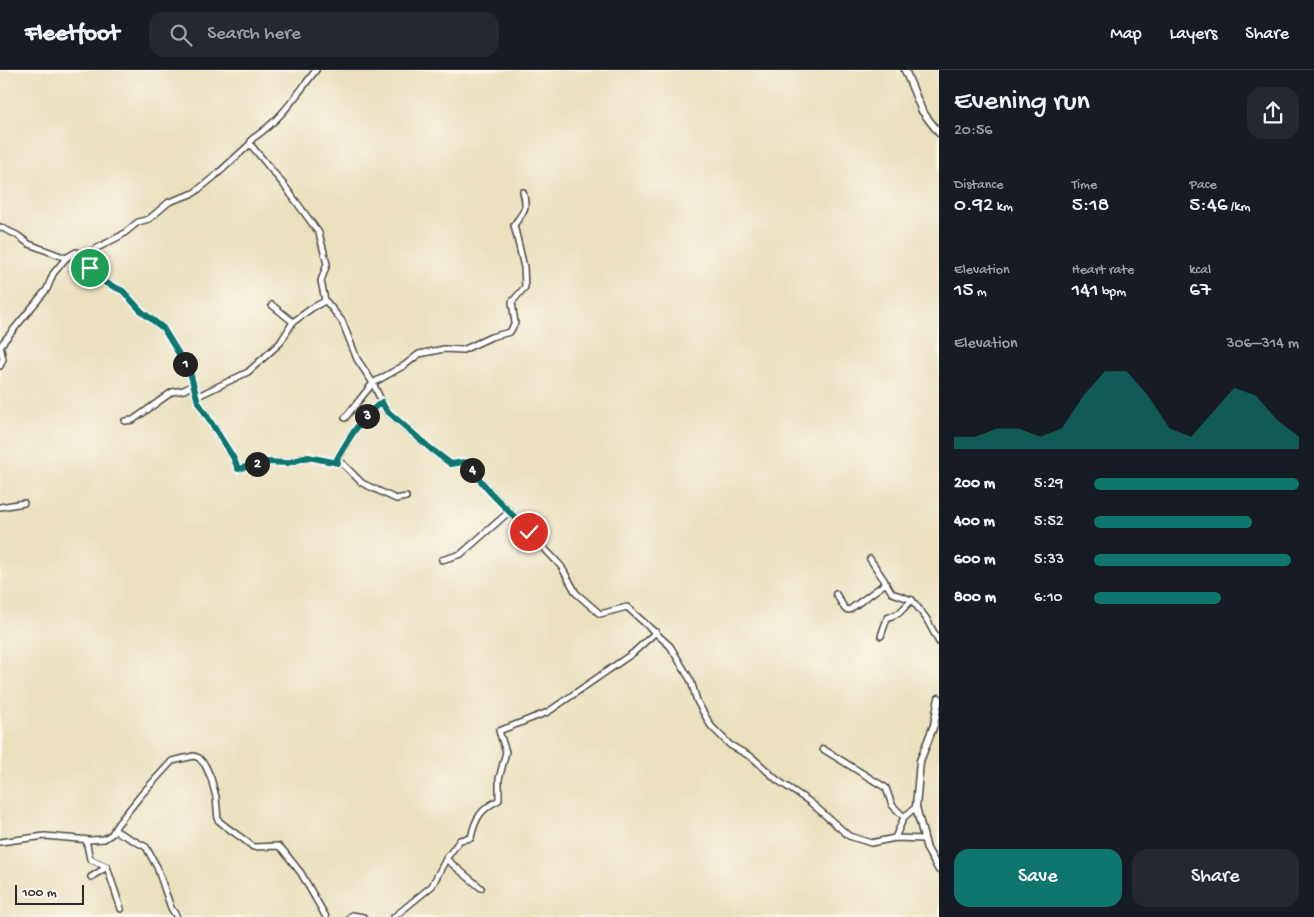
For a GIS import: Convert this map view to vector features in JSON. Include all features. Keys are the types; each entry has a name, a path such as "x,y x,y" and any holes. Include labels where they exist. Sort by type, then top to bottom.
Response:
{"street":[{"path":"84,255 122,235 138,222 149,219 169,202 194,193 250,144 252,139 269,127 293,102 316,70"},
{"path":"905,70 922,112 939,133"},
{"path":"250,144 284,185 319,233 327,264 321,281 326,301 342,322 357,359 386,410 451,464 464,462 467,464 561,566 576,593 600,614 627,607 656,632 670,646 691,681 697,701 711,726 730,745 753,758 777,780 810,802 849,836 871,843 895,838 924,839"},
{"path":"345,418 372,383 405,365 419,354 444,349 463,350 491,337 510,332 516,323 512,302 525,287 524,267 514,225 526,208 527,203 523,192"},
{"path":"0,227 28,244 66,258"},
{"path":"0,366 3,359 0,346 46,289 53,274 66,258 76,252 84,255 90,268 104,282 123,291 142,312 163,328 190,372 198,402 233,457 238,469 267,462 287,463 308,457 343,464 362,483 396,499 406,496"},
{"path":"196,397 248,372 280,343 293,322 312,308 326,301"},
{"path":"272,305 293,322"},
{"path":"125,421 134,420 172,392 184,390 193,385"},
{"path":"338,463 337,459 352,432 382,402"},
{"path":"0,507 24,503"},
{"path":"442,560 461,554 510,511"},
{"path":"870,559 892,593 912,600 926,618 939,642"},
{"path":"836,594 845,609 850,610 886,583"},
{"path":"881,636 887,618 899,613 912,600"},
{"path":"394,917 432,886 446,859 460,840 471,838 480,813 499,800 498,779 506,752 499,731 548,712 633,653 656,632"},
{"path":"939,698 934,725 920,761 916,807 927,849 939,870"},
{"path":"823,749 886,788 892,804 904,817"},
{"path":"0,842 45,836 86,840 104,839 112,834 141,795 172,761 194,756 199,758 205,765 211,778 216,797 218,820 253,847 278,846 282,848 301,873 326,917"},
{"path":"895,838 904,817 916,807"},
{"path":"114,830 146,847 157,868 171,908 177,917"},
{"path":"86,840 90,859 107,867 121,909"},
{"path":"446,859 481,888"},
{"path":"90,877 107,867"},
{"path":"350,917 352,915 363,917"}],"route":[{"path":"90,268 104,282 123,291 142,312 163,328 190,372 198,402 233,457 238,469 267,462 287,463 308,457 338,463 337,459 352,432 382,402 386,410 451,464 464,462 467,464 490,492 529,532"}]}
